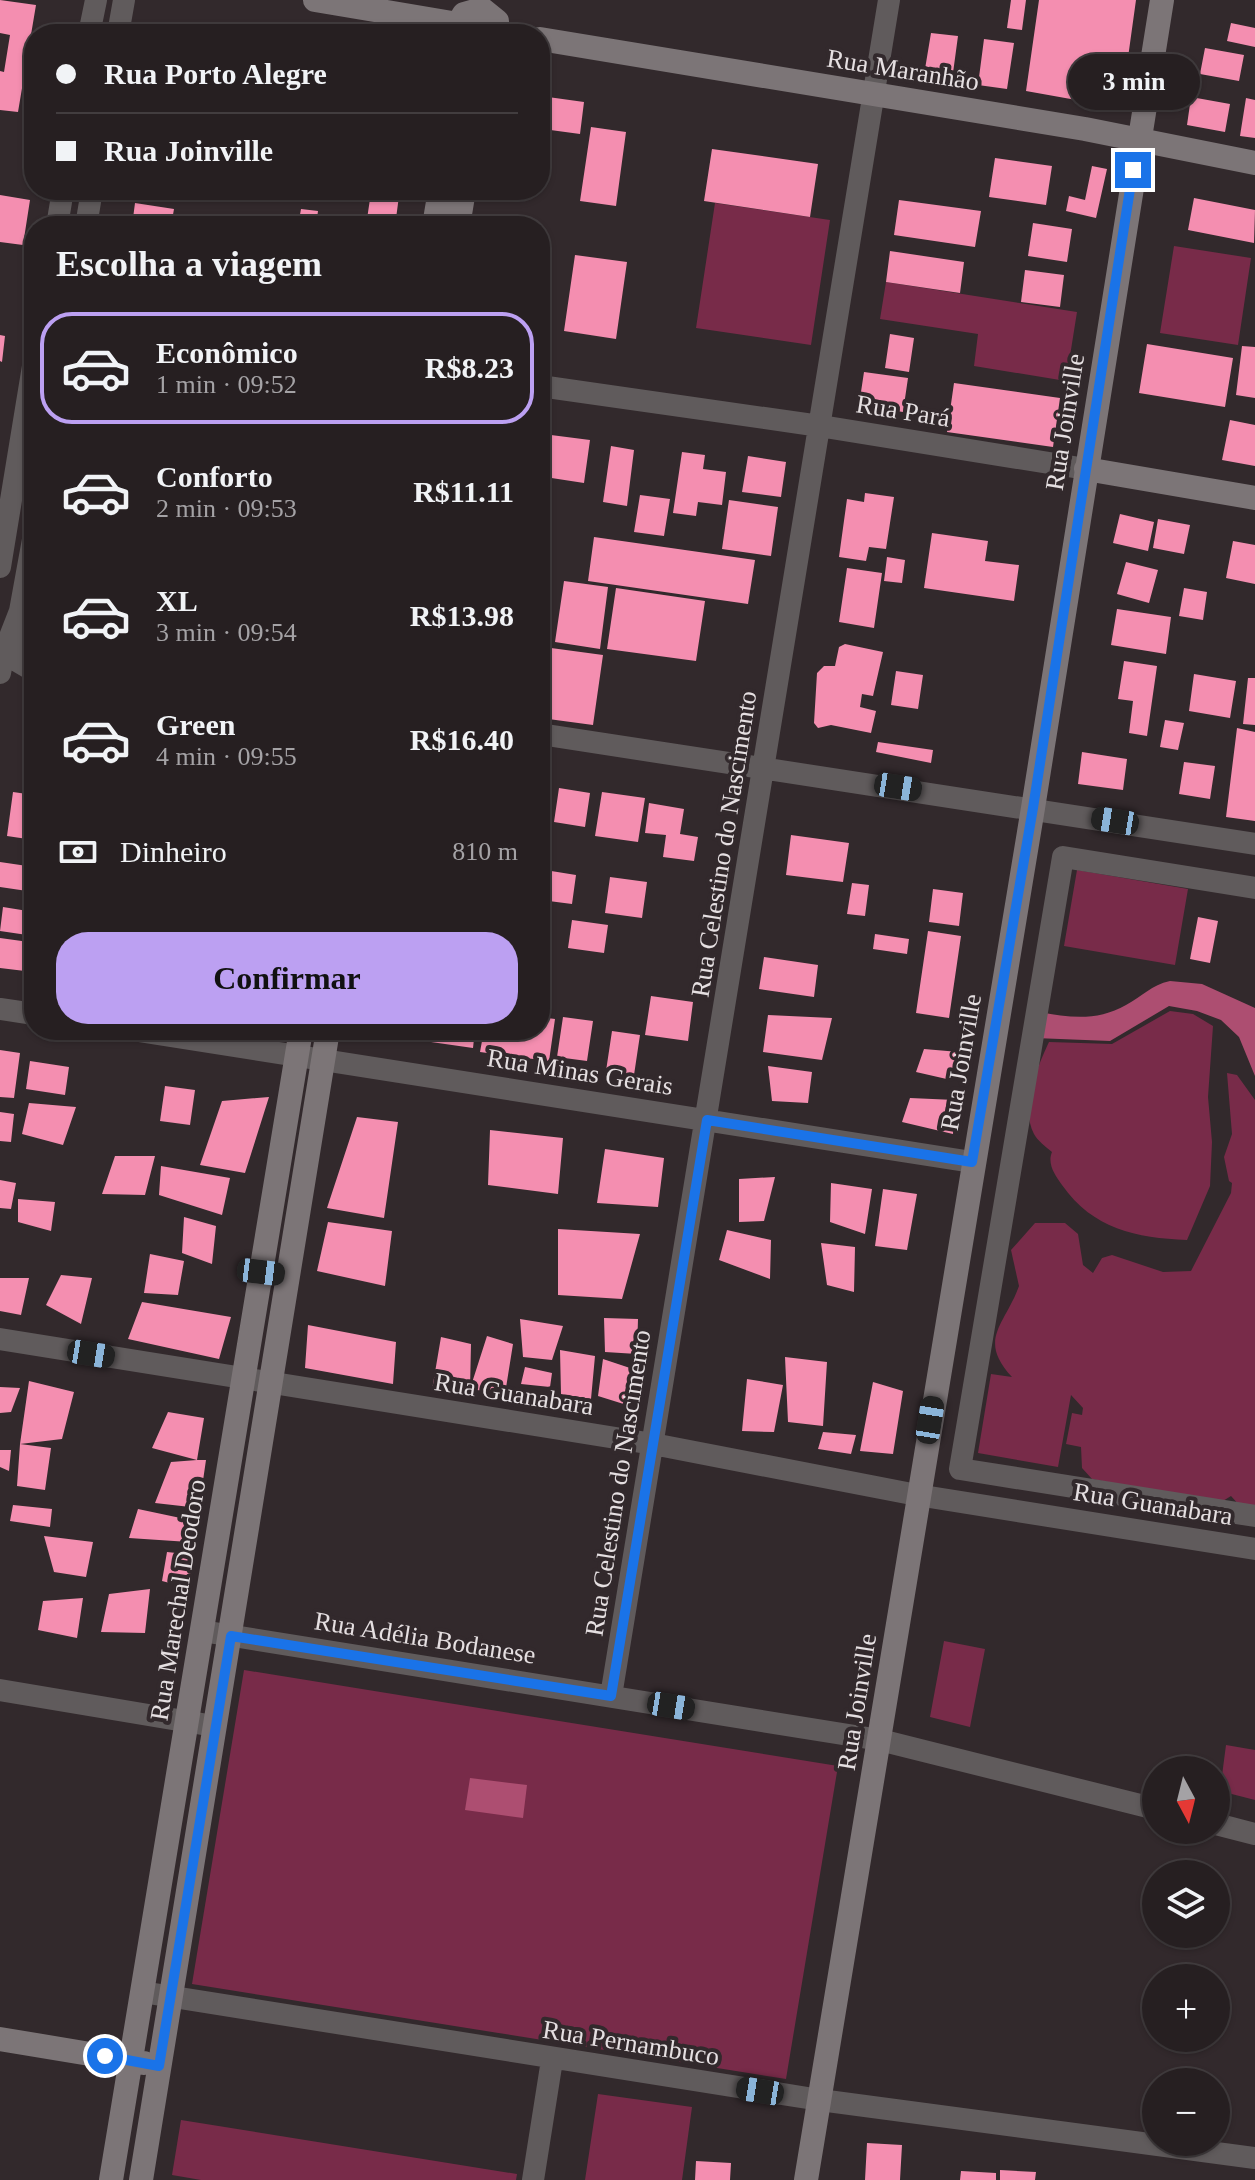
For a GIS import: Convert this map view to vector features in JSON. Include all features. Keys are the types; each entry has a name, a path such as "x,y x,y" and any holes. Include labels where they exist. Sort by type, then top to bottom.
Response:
{"street":[{"path":"91,24 96,0"},
{"path":"120,24 124,0"},
{"path":"315,0 464,17 482,9 499,23"},
{"name":"Rua Celestino do Nascimento","path":"611,1696 889,0"},
{"name":"Rua Joinville","path":"806,2180 1033,808 1137,140 1162,0"},
{"name":"Rua Maranhão","path":"550,41 875,94 1255,163"},
{"name":"Rua Pará","path":"550,387 820,426 1255,498"},
{"path":"0,567 24,446"},
{"path":"7,520 24,523"},
{"path":"1,653 20,611 24,589"},
{"path":"1,653 24,646"},
{"path":"1,653 24,666"},
{"path":"550,735 1255,844"},
{"path":"1255,888 1063,857 960,1469 1255,1516"},
{"path":"0,1009 24,1013"},
{"name":"Rua Minas Gerais","path":"195,1040 972,1162"},
{"name":"Rua Marechal Deodoro","path":"113,2180 299,1040"},
{"path":"141,2180 327,1040"},
{"path":"276,1182 303,1185"},
{"path":"261,1272 289,1276"},
{"name":"Rua Guanabara","path":"0,1339 653,1444 917,1495 1255,1549"},
{"path":"223,1501 252,1506"},
{"name":"Rua Adélia Bodanese","path":"202,1631 880,1740 1142,1806"},
{"path":"0,1690 214,1726"},
{"path":"1230,1828 1255,1834"},
{"path":"163,1865 191,1869"},
{"name":"Rua Pernambuco","path":"142,1992 552,2060 820,2100 1255,2158"},
{"path":"0,2039 159,2066"},
{"path":"533,2180 552,2060"}],"shaded area":[{"path":"715,203 830,220 811,345 696,328"},
{"path":"1174,246 1251,258 1238,345 1160,333"},
{"path":"886,282 1077,312 1066,381 974,366 978,334 880,319"},
{"path":"1077,870 1188,889 1175,965 1064,946"},
{"path":"1170,981 1202,984 1255,1008 1255,1076 1239,1037 1221,1020 1197,1011 1169,1006 1110,1041 1035,1038 1040,1012 1073,1017 1105,1014"},
{"path":"1170,1011 1193,1014 1213,1026 1208,1097 1212,1142 1210,1186 1187,1240 1133,1233 1087,1212 1057,1177 1051,1165 1052,1152 1034,1134 1029,1112 1036,1075 1049,1042 1112,1044"},
{"path":"1227,1073 1237,1075 1255,1100 1255,1508 1240,1506 1231,1496 1218,1504 1092,1479 1082,1468 1081,1447 1066,1444 1072,1413 1082,1415 1083,1408 1071,1395 1058,1467 978,1453 991,1374 1012,1377 996,1352 995,1342 1019,1286 1011,1250 1035,1223 1065,1223 1078,1234 1083,1265 1093,1273 1102,1258 1112,1255 1163,1272 1191,1271 1231,1193 1232,1183 1224,1157 1232,1134"},
{"path":"944,1641 985,1649 970,1727 930,1717"},
{"path":"244,1670 838,1766 786,2079 192,1984"},
{"path":"1226,1745 1255,1750 1255,1800 1230,1794 1230,1756 1225,1756"},
{"path":"470,1778 527,1785 523,1818 465,1810"},
{"path":"598,2094 692,2107 682,2180 585,2180"},
{"path":"181,2120 517,2174 516,2180 201,2180 172,2175"}],"building":[{"path":"0,0 36,5 33,24 24,24 24,76 18,112 0,110 0,71 4,72 10,35 0,33"},
{"path":"1011,0 1026,0 1022,30 1007,28"},
{"path":"1039,0 1136,0 1121,108 1026,91"},
{"path":"1231,23 1255,28 1255,47 1227,41"},
{"path":"931,33 958,36 953,73 925,69"},
{"path":"984,39 1014,43 1007,89 978,85"},
{"path":"1205,48 1244,55 1239,81 1200,74"},
{"path":"550,97 584,102 580,134 550,130"},
{"path":"1191,97 1230,104 1225,132 1187,125"},
{"path":"1246,98 1255,100 1255,138 1240,136"},
{"path":"591,127 626,132 616,206 580,201"},
{"path":"712,149 818,164 810,217 704,201"},
{"path":"995,158 1052,166 1046,205 989,197"},
{"path":"1092,166 1107,169 1096,218 1066,211 1069,196 1085,200"},
{"path":"0,195 30,200 28,216 24,216 23,245 0,242"},
{"path":"1194,198 1255,210 1254,243 1188,230"},
{"path":"370,200 398,200 396,216 367,216"},
{"path":"899,200 981,211 975,247 894,235"},
{"path":"135,203 174,209 173,216 133,216"},
{"path":"301,209 318,211 317,216 300,216"},
{"path":"1033,223 1072,229 1067,262 1028,256"},
{"path":"890,251 964,262 960,293 886,282"},
{"path":"575,255 627,262 616,339 564,331"},
{"path":"1025,270 1064,275 1060,307 1021,302"},
{"path":"890,334 914,338 909,372 885,368"},
{"path":"0,335 5,336 2,362 0,361"},
{"path":"1147,344 1233,358 1225,407 1139,393"},
{"path":"1242,346 1255,347 1255,398 1236,395"},
{"path":"864,372 908,378 903,412 859,405"},
{"path":"954,383 1060,398 1053,447 947,432"},
{"path":"1230,420 1255,425 1255,466 1222,460"},
{"path":"551,435 590,440 584,483 550,478"},
{"path":"611,446 634,450 627,506 603,502"},
{"path":"682,452 705,455 703,469 726,472 722,505 698,502 696,516 673,513"},
{"path":"748,456 786,462 781,497 742,492"},
{"path":"865,493 894,497 886,549 869,547 866,561 839,557 847,499 864,502"},
{"path":"640,495 670,499 664,536 634,532"},
{"path":"729,500 778,507 771,556 722,549"},
{"path":"1120,514 1154,522 1148,551 1113,543"},
{"path":"1158,519 1190,525 1184,554 1153,548"},
{"path":"932,533 988,541 985,561 1019,565 1014,601 924,588"},
{"path":"594,537 755,560 748,604 588,581"},
{"path":"1233,541 1255,545 1255,584 1226,578"},
{"path":"887,557 905,560 902,583 884,581"},
{"path":"1126,562 1158,570 1149,603 1117,594"},
{"path":"847,568 882,573 874,628 839,622"},
{"path":"564,581 608,587 600,649 555,642"},
{"path":"616,588 705,601 696,661 607,649"},
{"path":"1184,588 1207,592 1203,620 1179,616"},
{"path":"1117,609 1171,617 1166,654 1111,645"},
{"path":"845,644 883,652 873,696 862,694 860,707 876,711 871,733 831,725 818,728 814,723 817,673 824,666 835,666 839,647"},
{"path":"551,648 603,655 593,725 550,719"},
{"path":"1124,661 1157,666 1147,736 1129,733 1133,701 1118,699"},
{"path":"896,671 923,675 918,709 891,705"},
{"path":"1194,674 1236,681 1230,718 1189,711"},
{"path":"1248,678 1255,678 1255,725 1243,724"},
{"path":"1165,720 1184,723 1178,750 1160,747"},
{"path":"1237,728 1255,732 1255,821 1226,817"},
{"path":"878,742 933,750 931,763 876,752"},
{"path":"1082,752 1127,759 1123,790 1078,784"},
{"path":"1184,762 1215,766 1210,799 1179,794"},
{"path":"559,788 590,793 585,827 554,822"},
{"path":"13,792 24,794 24,839 7,836"},
{"path":"602,792 645,798 638,842 595,836"},
{"path":"649,803 684,809 680,834 698,837 694,861 663,857 666,835 645,833"},
{"path":"791,835 849,843 843,882 786,875"},
{"path":"0,862 24,866 24,891 0,887"},
{"path":"550,871 576,875 572,904 550,901"},
{"path":"610,877 647,882 642,918 605,913"},
{"path":"852,883 869,885 865,916 847,914"},
{"path":"933,889 963,893 959,926 929,922"},
{"path":"3,907 24,910 24,935 0,931"},
{"path":"1198,917 1218,921 1210,963 1190,959"},
{"path":"572,920 608,925 604,953 568,948"},
{"path":"928,931 961,936 949,1018 916,1013"},
{"path":"875,934 909,939 907,954 873,949"},
{"path":"0,938 24,941 24,971 0,968"},
{"path":"764,957 818,965 814,997 759,989"},
{"path":"651,996 693,1002 688,1041 645,1035"},
{"path":"768,1015 832,1018 822,1060 763,1052"},
{"path":"563,1017 593,1021 587,1061 557,1057"},
{"path":"550,1018 555,1019 549,1061 480,1052 482,1040 550,1040"},
{"path":"612,1031 640,1035 634,1075 606,1071"},
{"path":"431,1040 474,1040 473,1048"},
{"path":"924,1049 959,1052 951,1080 916,1072"},
{"path":"0,1050 20,1053 14,1098 0,1097"},
{"path":"30,1061 69,1067 65,1095 26,1089"},
{"path":"768,1066 812,1072 808,1103 772,1101"},
{"path":"165,1086 195,1090 190,1125 160,1121"},
{"path":"269,1097 245,1173 200,1165 222,1101"},
{"path":"910,1098 955,1100 953,1134 902,1122"},
{"path":"29,1103 76,1107 63,1145 22,1134"},
{"path":"0,1112 14,1114 11,1142 0,1141"},
{"path":"357,1117 398,1122 384,1218 327,1208"},
{"path":"490,1130 563,1138 558,1194 488,1185"},
{"path":"605,1149 664,1158 658,1207 597,1203"},
{"path":"115,1156 155,1156 145,1195 102,1194"},
{"path":"161,1166 230,1178 222,1215 159,1195"},
{"path":"775,1177 764,1221 739,1222 739,1179"},
{"path":"0,1180 16,1183 11,1209 0,1208"},
{"path":"831,1183 872,1189 865,1234 830,1222"},
{"path":"883,1189 917,1194 907,1250 875,1246"},
{"path":"18,1199 55,1202 51,1231 18,1222"},
{"path":"184,1217 216,1226 212,1264 182,1253"},
{"path":"328,1222 392,1231 385,1286 317,1271"},
{"path":"558,1229 640,1234 622,1299 558,1295"},
{"path":"727,1230 771,1240 770,1279 719,1260"},
{"path":"821,1243 855,1247 854,1292 827,1285"},
{"path":"150,1254 184,1261 178,1295 144,1293"},
{"path":"61,1275 92,1278 81,1324 46,1305"},
{"path":"0,1278 29,1278 21,1315 0,1311"},
{"path":"142,1302 231,1317 219,1359 128,1339"},
{"path":"604,1318 638,1319 637,1354 605,1352"},
{"path":"520,1319 563,1326 552,1360 523,1357"},
{"path":"308,1325 396,1342 393,1384 305,1368"},
{"path":"487,1336 513,1344 505,1394 470,1389"},
{"path":"441,1337 471,1344 470,1389 432,1390"},
{"path":"560,1350 595,1356 591,1399 561,1394"},
{"path":"785,1357 827,1362 823,1426 788,1422"},
{"path":"603,1359 633,1369 630,1406 598,1396"},
{"path":"525,1367 552,1373 550,1387 521,1384"},
{"path":"747,1379 783,1385 774,1432 742,1431"},
{"path":"29,1381 74,1392 62,1439 20,1444"},
{"path":"873,1382 903,1391 893,1454 860,1451"},
{"path":"0,1387 20,1388 11,1412 0,1413"},
{"path":"168,1412 204,1418 197,1460 152,1448"},
{"path":"823,1432 856,1435 851,1454 818,1449"},
{"path":"20,1444 51,1448 45,1490 17,1486"},
{"path":"0,1450 11,1450 9,1471 0,1467"},
{"path":"206,1460 199,1508 155,1503 171,1462"},
{"path":"13,1505 52,1509 50,1527 10,1521"},
{"path":"138,1509 190,1520 189,1542 129,1538"},
{"path":"44,1536 93,1542 86,1577 54,1572"},
{"path":"167,1552 195,1555 189,1588 162,1581"},
{"path":"150,1589 145,1633 101,1632 109,1594"},
{"path":"83,1598 77,1638 38,1630 43,1601"},
{"path":"867,2143 902,2145 900,2180 865,2180"},
{"path":"696,2161 731,2163 730,2180 695,2180"},
{"path":"1000,2170 1036,2172 1035,2180 1000,2180"},
{"path":"961,2171 996,2173 996,2180 960,2180"}],"route":[{"path":"105,2056 159,2066 231,1636 611,1696 707,1120 972,1162 1033,808 1133,170"}]}
